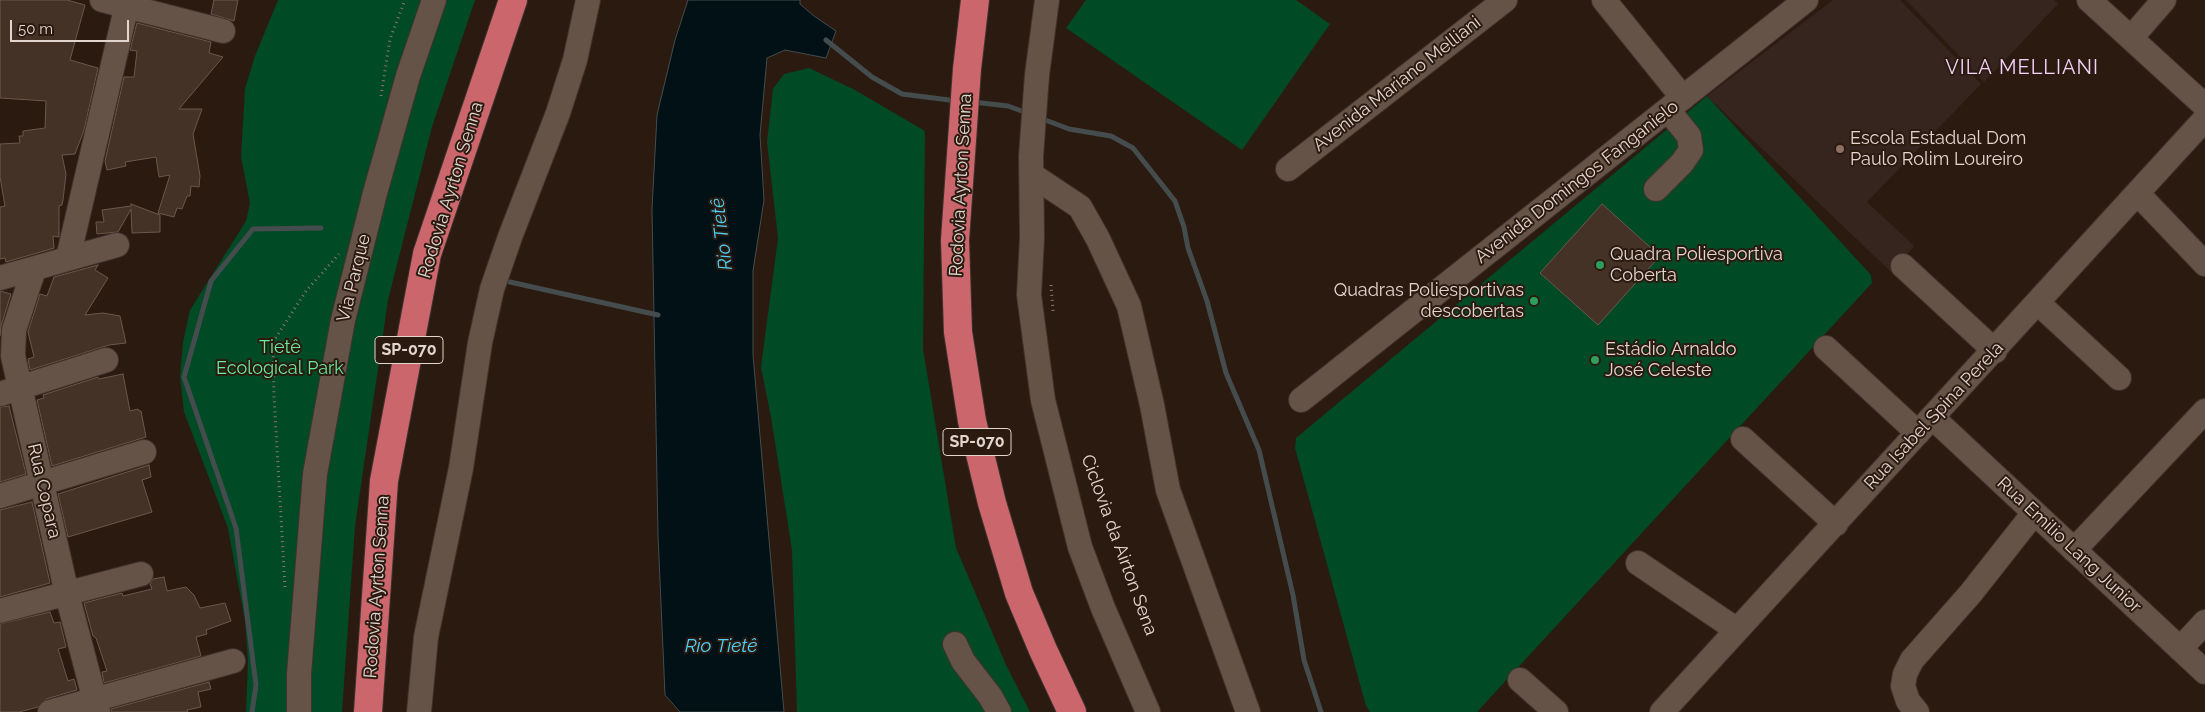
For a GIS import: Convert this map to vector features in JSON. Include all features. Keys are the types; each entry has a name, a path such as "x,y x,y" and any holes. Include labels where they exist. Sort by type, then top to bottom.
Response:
{"highway":[{"name":"Rodovia Ayrton Senna","path":"368,712 384,481 427,254 513,0"},
{"name":"Rodovia Ayrton Senna","path":"975,0 967,69 956,240 958,332 972,421 992,503 1019,593 1072,712"}],"street":[{"path":"102,0 128,3 222,30"},
{"name":"Via Parque","path":"299,712 299,674 316,474 343,320 392,130 434,0"},
{"path":"419,712 426,637 461,468 480,343 492,289 558,112 575,60 588,0"},
{"path":"1048,0 1037,75 1032,165 1029,295 1043,400 1080,547 1103,608 1148,712"},
{"name":"Avenida Mariano Melliani","path":"1288,169 1505,0"},
{"path":"1604,0 1675,104 1691,142 1691,150 1682,163 1656,189"},
{"name":"Avenida Domingos Fanganielo","path":"1301,400 1806,0"},
{"path":"2089,0 2205,106"},
{"path":"2131,38 2164,0"},
{"path":"68,258 128,3"},
{"name":"Rua Isabel Spina Perela","path":"1662,712 1995,351 2205,119"},
{"path":"1032,165 1080,207 1129,306 1152,405 1168,490 1248,712"},
{"path":"2138,194 2205,264"},
{"path":"0,278 34,270 68,258 117,245"},
{"path":"1903,266 1995,351"},
{"name":"Rua Copara","path":"34,270 14,330 10,391 42,483 67,594 96,706"},
{"path":"2038,303 2119,378"},
{"name":"Rua Emilio Lang Junior","path":"1826,348 1926,425 2034,513 2205,672"},
{"path":"10,391 106,360"},
{"path":"2074,550 2205,411"},
{"path":"1743,439 1836,524"},
{"path":"0,496 144,452"},
{"path":"1917,712 1908,701 1903,686 1905,674 1912,660 1971,594 2034,513"},
{"path":"1638,563 1737,630"},
{"path":"0,611 141,574"},
{"path":"2180,649 2205,622"},
{"path":"954,644 963,661 990,696 999,712"},
{"path":"50,712 96,706 233,661"},
{"path":"1520,680 1556,712"}],"path":[{"path":"1050,277 1053,314"}],"shaded area":[{"name":"Escola Estadual Dom Paulo Rolim Loureiro","path":"1833,0 1900,0 1981,84 1867,202 1914,246 1892,273 1707,96"},
{"path":"1906,0 2054,0 2058,4 1984,82"}],"green space":[{"name":"Tietê Ecological Park","path":"278,0 475,0 432,127 388,300 355,526 342,712 246,712 248,661 245,621 228,528 184,412 180,377 183,342 190,310 246,221 250,203 241,157 245,89 255,56"},
{"path":"1086,0 1296,0 1330,24 1242,150 1066,28"},
{"path":"809,68 855,90 925,131 923,349 956,548 1007,667 1030,712 797,712 792,550 771,417 761,367 778,238 767,142 773,89 784,74"},
{"name":"Estádio Arnaldo José Celeste","path":"1707,96 1871,275 1872,283 1477,712 1370,712 1366,706 1295,448 1296,438"}],"water":[{"name":"Rio Tietê","path":"688,0 800,0 800,4 836,31 826,58 785,50 767,58 760,135 764,200 753,271 753,355 784,712 680,712 665,695 658,535 652,209 657,115 675,40"}],"building":[{"path":"0,0 67,0 85,5 70,60 98,68 84,130 75,154 62,155 66,174 62,205 59,206 59,237 53,236 54,248 6,262 5,258 0,259 0,207 5,206 0,177 0,144 20,143 19,136 23,136 23,131 45,128 46,101 0,98"},
{"path":"214,0 238,0 234,21 211,14"},
{"path":"137,23 211,42 209,53 223,57 179,109 202,109 193,134 200,176 199,187 191,186 190,196 187,196 182,209 177,208 174,217 158,213 170,175 159,177 156,157 125,162 126,166 107,170 105,161 124,77 134,77 137,51 130,50"},
{"path":"131,204 160,215 160,232 132,233 131,209 118,232 97,234 96,222 104,222 102,210 131,206"},
{"name":"Quadra Poliesportiva Coberta","path":"1602,204 1660,256 1598,325 1540,273"},
{"path":"98,265 95,270 108,278 85,315 103,313 120,316 126,343 109,345 30,370 28,359 34,357 28,332 40,294 47,296 54,277"},
{"path":"0,291 11,294 1,326 0,336"},
{"path":"123,374 130,411 138,409 141,411 146,437 52,466 37,400 44,398 43,395 98,377 99,379"},
{"path":"9,406 26,474 0,482 0,407"},
{"path":"149,465 151,477 142,480 152,512 68,537 58,494"},
{"path":"32,502 50,583 0,597 0,510"},
{"path":"164,577 167,591 186,587 194,595 200,608 225,603 231,621 206,630 207,634 196,637 201,656 104,683 102,672 107,671 96,638 93,636 84,603 122,593 123,596 152,589 150,584 153,579"},
{"path":"50,612 54,623 60,622 66,647 58,649 68,681 74,679 77,690 46,699 38,707 19,712 0,712 0,624"},
{"path":"209,682 211,689 198,692 201,707 187,710 188,712 111,712 111,709"}],"waterway":[{"path":"826,40 872,77 902,94 957,101"},
{"path":"973,102 1008,106 1027,113"},
{"path":"1040,118 1069,129 1111,136 1133,148 1175,201 1184,227 1188,248 1207,301 1226,373 1259,450 1293,595 1304,660 1321,712"},
{"path":"252,712 256,685 236,528 184,377 211,281 253,229 321,228"},
{"path":"510,282 658,315"}],"place":[{"name":"Escola Estadual Dom Paulo Rolim Loureiro","path":"1840,149"},
{"name":"Quadra Poliesportiva Coberta","path":"1600,265"},
{"name":"Quadras Poliesportivas descobertas","path":"1534,301"},
{"name":"Estádio Arnaldo José Celeste","path":"1595,360"}],"district":[{"name":"VILA MELLIANI","path":"2022,68"}]}
